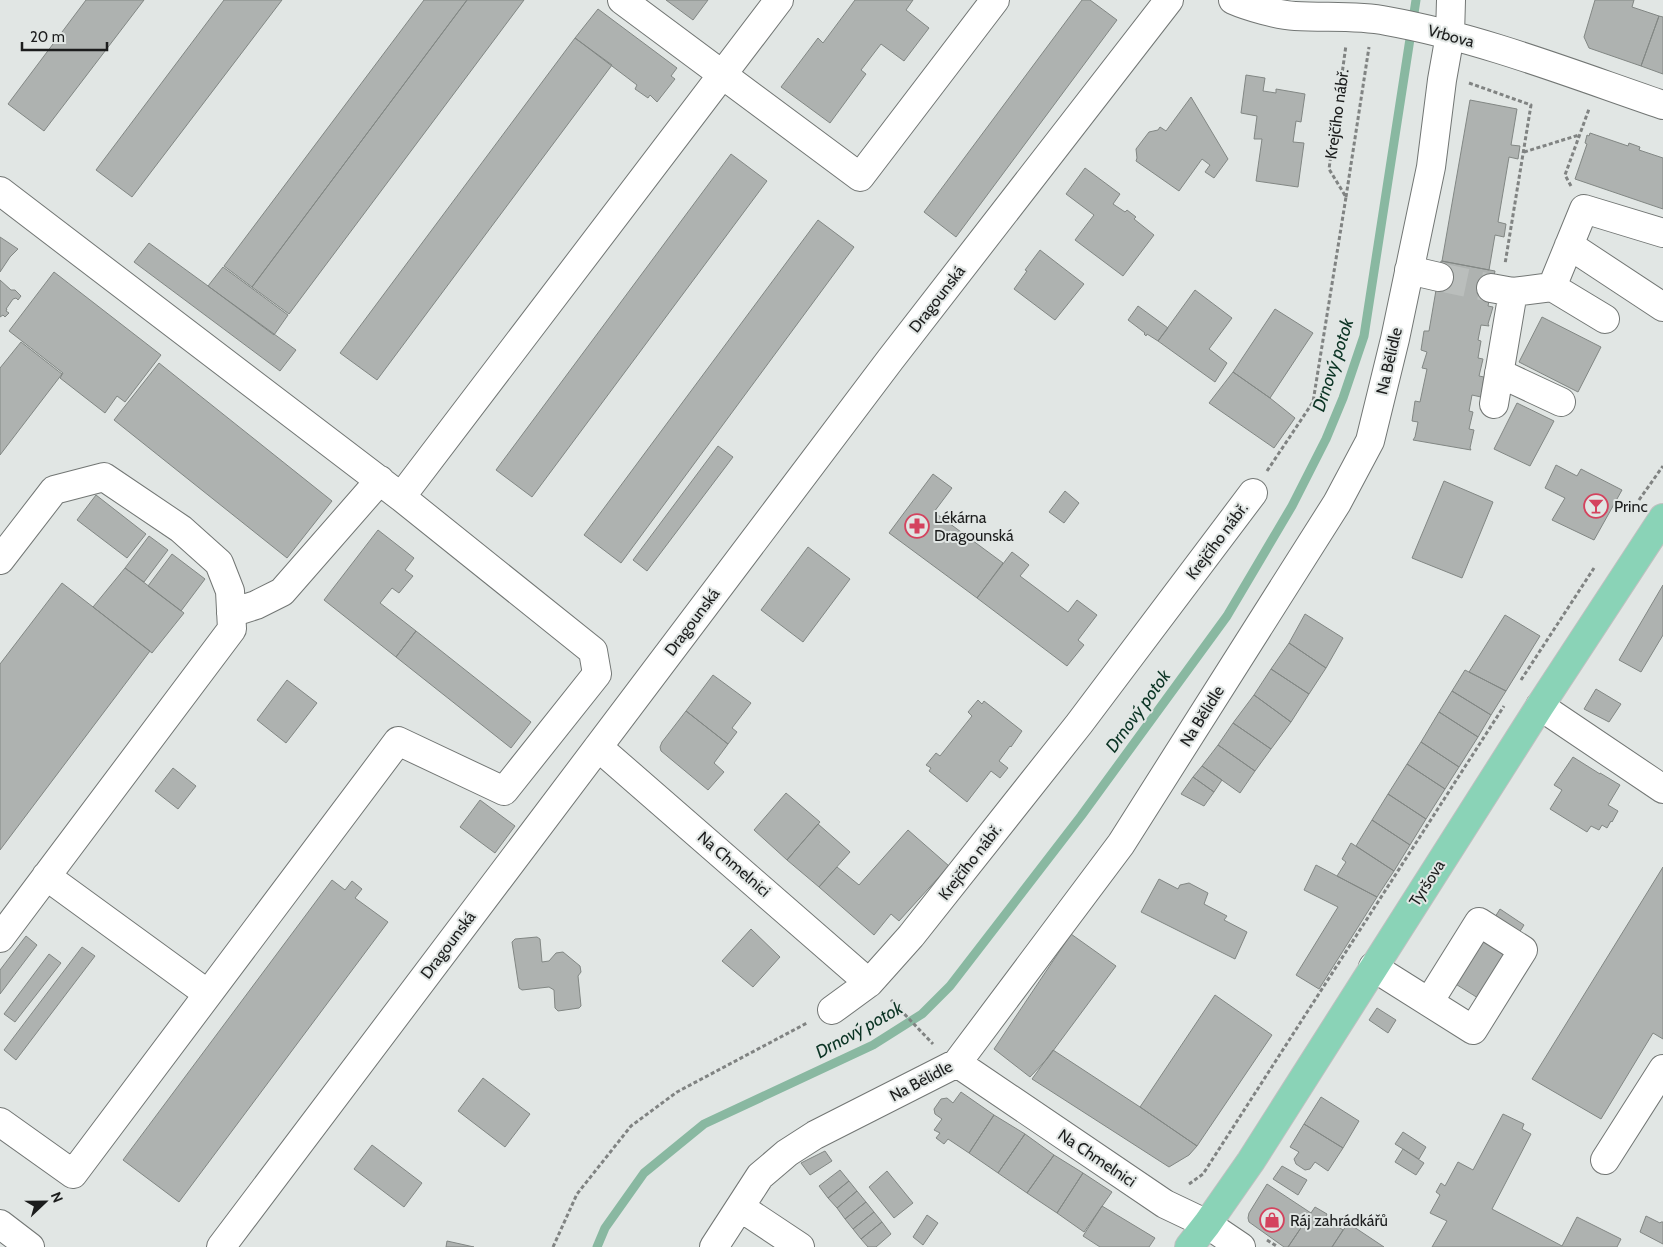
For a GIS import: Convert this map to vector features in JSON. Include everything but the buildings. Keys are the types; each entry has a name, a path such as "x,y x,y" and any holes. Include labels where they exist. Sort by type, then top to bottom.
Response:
{"main road":[{"name":"Tyršova","path":"1189,1247 1251,1160 1540,706 1663,518"}],"street":[{"path":"622,0 860,177 995,0"},
{"path":"401,497 779,0"},
{"name":"Dragounská","path":"221,1247 896,352 1169,0"},
{"name":"Vrbova","path":"1233,0 1243,5 1293,16 1369,19 1443,33 1494,48 1663,105"},
{"name":"Na Bělidle","path":"714,1247 760,1176 787,1153 815,1135 957,1062 1121,844 1337,503 1370,441 1395,339 1431,168 1442,80 1443,33 1451,0"},
{"path":"0,191 380,480 593,651 597,674 504,791 398,741 73,1174 0,1122"},
{"path":"1552,287 1584,209 1663,233"},
{"path":"1569,245 1663,307"},
{"path":"1409,270 1439,276"},
{"path":"1494,404 1499,373 1502,290 1552,287 1604,319"},
{"path":"1499,373 1561,402"},
{"path":"0,560 54,490 104,477 182,529 219,563 230,591 232,629 0,938"},
{"path":"231,613 256,605 282,592 380,480"},
{"name":"Krejčího nábř.","path":"832,1010 869,982 911,936 1079,724 1253,493"},
{"path":"1540,706 1663,789"},
{"name":"Na Chmelnici","path":"598,747 869,982"},
{"path":"46,876 208,994"},
{"path":"1373,967 1429,1002"},
{"name":"Na Chmelnici","path":"957,1062 1165,1204 1207,1224 1241,1247"},
{"path":"1605,1160 1663,1069"},
{"path":"740,1207 800,1247"},
{"path":"0,1224 30,1247"}],"path":[{"name":"Krejčího nábř.","path":"1253,493 1313,402 1346,197 1329,169 1369,19"},
{"path":"1346,197 1369,19"},
{"path":"1463,82 1531,105 1502,290"},
{"path":"1584,209 1564,175 1590,108"},
{"path":"1524,152 1579,135"},
{"path":"1638,500 1663,466"},
{"path":"1517,685 1596,564"},
{"path":"1165,1204 1174,1188 1188,1184 1203,1174 1506,702"},
{"path":"891,1001 934,1046"},
{"path":"553,1247 577,1194 632,1126 677,1092 832,1010"}],"waterway":[{"name":"Drnový potok","path":"597,1247 605,1228 644,1173 704,1124 873,1045 922,1014 950,986 1081,816 1227,616 1292,506 1326,439 1343,398 1364,336 1416,0"}],"tunnel":[{"path":"1439,277 1491,288"}],"place":[{"name":"Princ","path":"1596,506"},
{"name":"Lékárna Dragounská","path":"917,526"},
{"name":"Ráj zahrádkářů","path":"1272,1220"}]}
